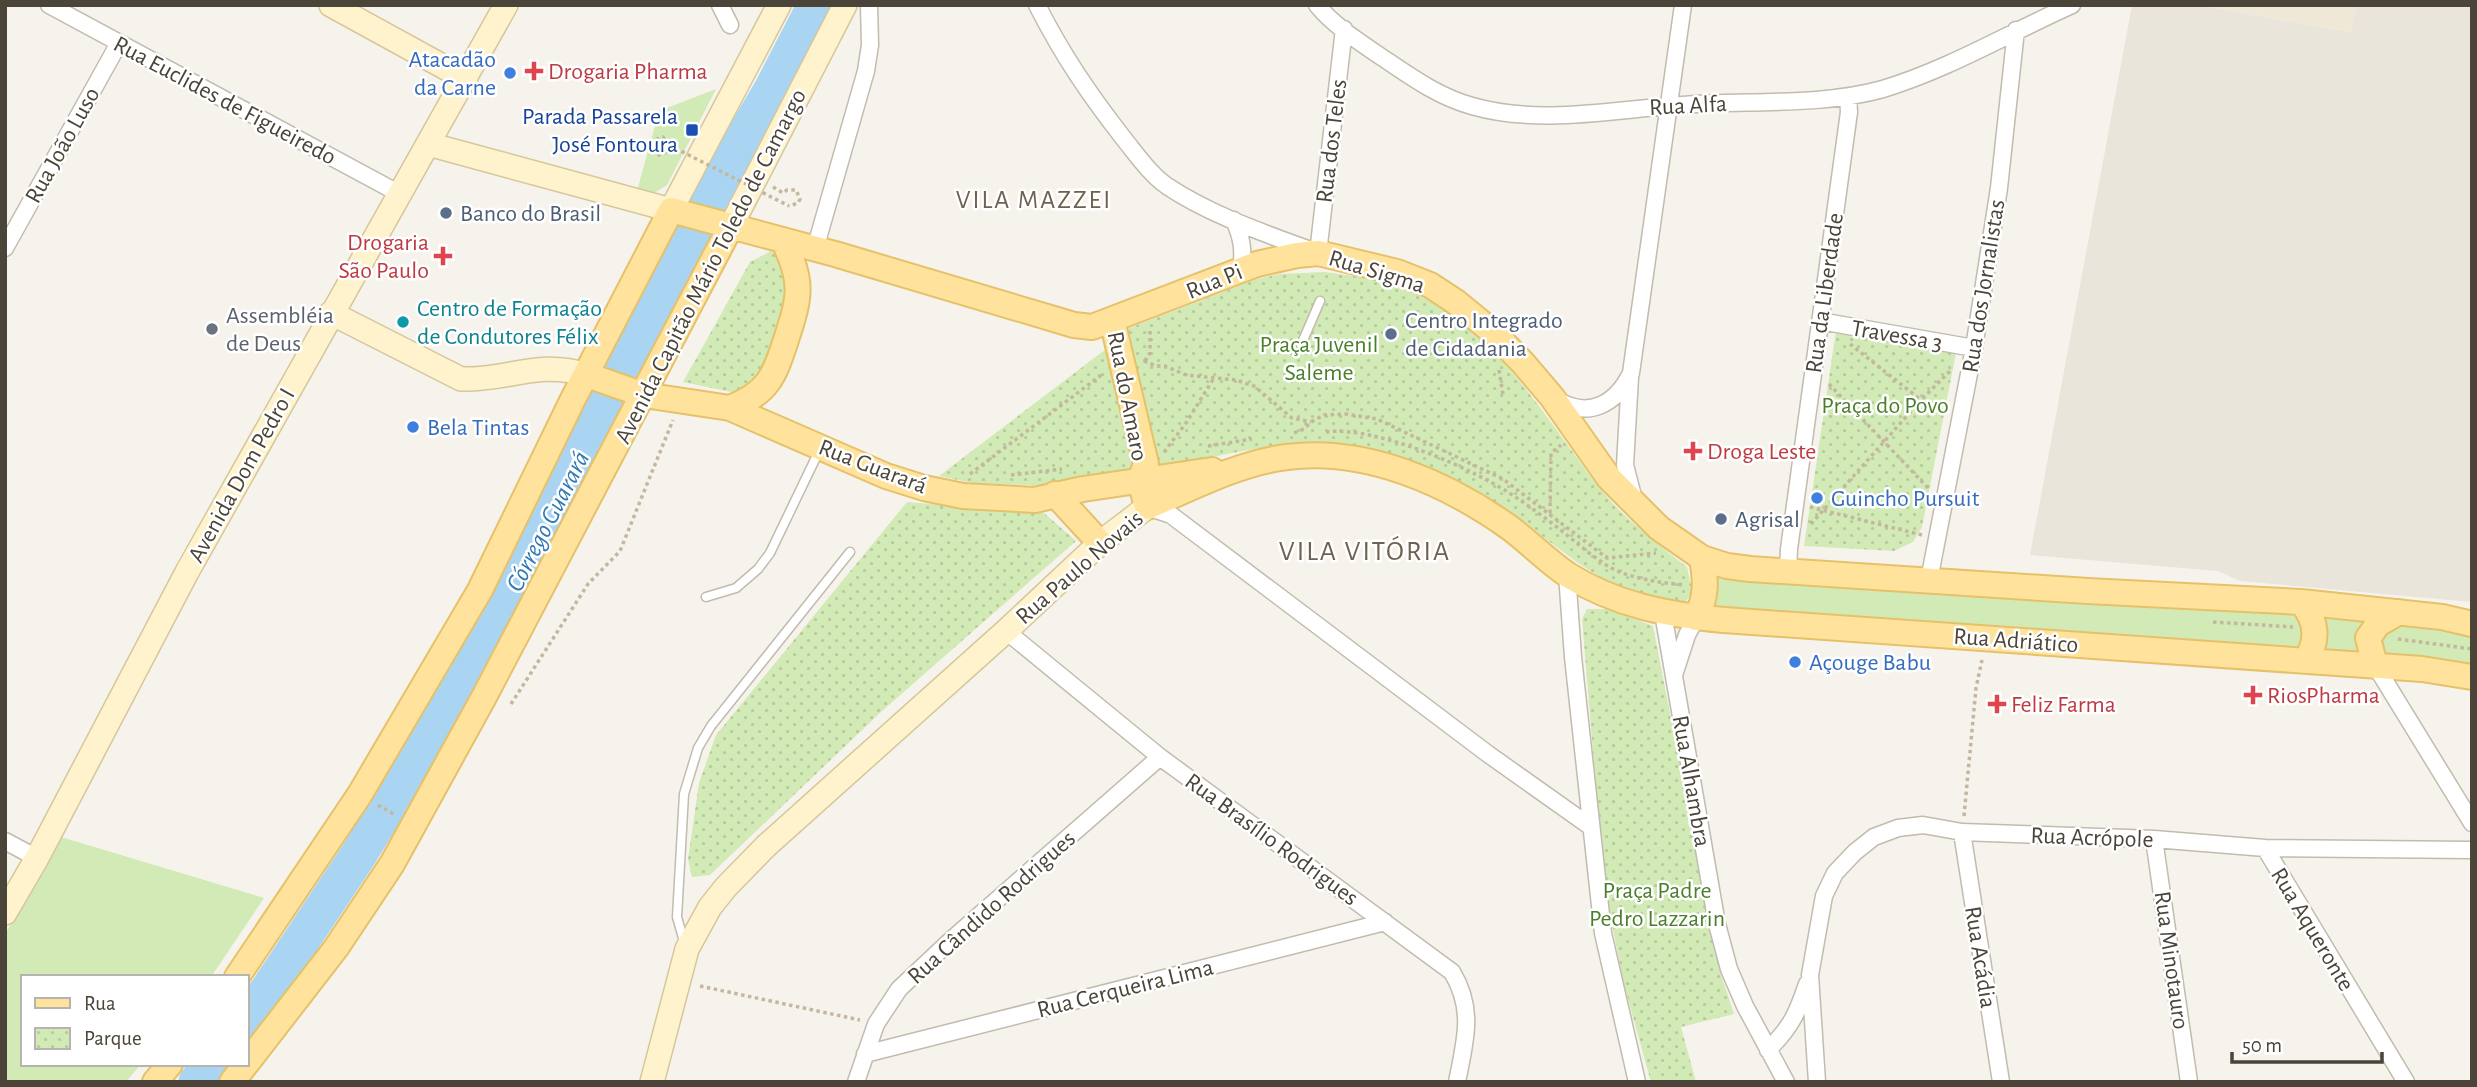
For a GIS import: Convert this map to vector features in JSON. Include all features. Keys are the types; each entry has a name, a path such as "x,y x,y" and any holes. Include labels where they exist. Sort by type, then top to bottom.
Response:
{"main road":[{"path":"331,5 466,79"},
{"name":"Avenida Dom Pedro I","path":"5,913 37,858 187,572 506,5"},
{"name":"Avenida Capitão Mário Toledo de Camargo","path":"248,1060 336,948 392,864 484,697 615,385 680,213 779,5"},
{"name":"Avenida Capitão Mário Toledo de Camargo","path":"238,975 360,794 480,590 723,224 845,5"},
{"name":"Rua do Amaro","path":"428,144 783,240 1074,325 1092,327 1112,320 1146,464 1140,480 1147,507"},
{"path":"730,408 759,393 773,377 798,303 793,260 783,240"},
{"name":"Rua Pi","path":"1112,320 1257,264 1318,253"},
{"name":"Rua Sigma","path":"1318,253 1397,271 1430,285 1457,302 1523,363 1552,397 1609,478 1637,509"},
{"path":"331,313 461,379 479,379 544,368 574,371 615,385"},
{"name":"Rua Guarará","path":"615,385 676,401 730,408 886,476 945,493 984,499 1035,500 1055,494 1140,480 1251,465"},
{"name":"Rua Paulo Novais","path":"652,1082 687,949 710,907 766,846 1006,631 1100,542 1147,507 1251,465 1287,457 1323,456 1360,460 1421,478 1483,510 1567,574"},
{"path":"1055,494 1100,542"},
{"path":"1637,509 1702,558 1727,566 1788,560 1929,580 2301,602 2399,612 2472,624"},
{"path":"1696,618 1706,594 1707,583 1702,558"},
{"name":"Rua Adriático","path":"1567,574 1633,606 1696,618 2375,665 2472,677"},
{"path":"2301,602 2311,614 2314,623 2315,638 2306,660"},
{"path":"2375,665 2368,638 2378,624 2399,612"},
{"path":"155,1082 168,1066"},
{"name":"Avenida Capitão Mário Toledo de Camargo","path":"232,1082 244,1066"}],"street":[{"name":"Rua Euclides de Figueiredo","path":"49,5 400,194"},
{"path":"720,5 730,25"},
{"path":"815,249 866,71 870,45 869,5"},
{"name":"Rua Sigma","path":"1037,5 1077,77 1142,161 1172,189 1189,200 1234,220 1318,253"},
{"name":"Rua Alfa","path":"1317,5 1344,29 1415,80 1439,93 1471,106 1508,114 1550,116 1667,105 1849,97 1914,79 2072,5"},
{"path":"1637,509 1625,465 1631,373 1683,5"},
{"name":"Rua dos Teles","path":"1318,253 1344,29"},
{"name":"Rua dos Jornalistas","path":"1929,580 1974,348 1999,188 2016,30"},
{"name":"Rua João Luso","path":"5,248 118,43"},
{"name":"Rua da Liberdade","path":"1788,560 1849,97"},
{"path":"1234,220 1244,252 1241,271"},
{"name":"Travessa 3","path":"1820,321 1974,348"},
{"path":"1552,397 1566,405 1598,407 1624,388 1631,373"},
{"path":"1147,507 1171,515 1488,754 1591,827"},
{"path":"1567,574 1573,657 1603,933 1637,1082"},
{"name":"Rua Alhambra","path":"1663,613 1717,924 1728,969 1786,1082"},
{"name":"Rua Alhambra","path":"1674,674 1687,635 1696,618"},
{"name":"Rua Brasílio Rodrigues","path":"1006,631 1160,757 1452,972 1461,988 1467,1011 1465,1043 1457,1082"},
{"path":"2375,665 2472,823"},
{"name":"Rua Cândido Rodrigues","path":"856,1082 876,1024 899,989 950,940 1160,757"},
{"name":"Rua Acrópole","path":"1768,1051 1797,1015 1810,975 1817,923 1824,896 1835,873 1874,837 1898,828 1923,825 1962,832 2154,839 2265,848 2472,850"},
{"name":"Rua Acádia","path":"1962,832 2001,1082"},
{"name":"Rua Minotauro","path":"2154,839 2189,1082"},
{"path":"5,841 37,858"},
{"name":"Rua Aqueronte","path":"2265,848 2406,1082"},
{"name":"Rua Cerqueira Lima","path":"865,1054 1385,922"},
{"name":"Rua Acrópole","path":"1810,975 1817,1082"}],"lane":[{"path":"1301,345 1320,301"},
{"path":"706,597 736,587 758,569 770,553 821,446"},
{"path":"687,949 677,918 677,885 684,794 698,748 712,726 850,552"}],"path":[{"path":"669,148 667,152 659,155 652,144 654,140 663,137 670,145 789,206 798,203 800,199 796,190 783,193"},
{"path":"1820,321 1921,400 1959,423"},
{"path":"1788,560 1822,511 1921,400 1974,348"},
{"path":"1814,368 1944,504"},
{"path":"1163,453 1186,423 1214,378"},
{"path":"511,704 588,584 620,551 672,423 676,401"},
{"path":"1550,514 1551,453 1577,433"},
{"path":"1795,502 1937,538"},
{"path":"1962,832 1976,688 1986,638"},
{"path":"374,803 396,816"},
{"path":"677,981 876,1024"}],"shaded area":[{"path":"2132,5 2198,5 2351,32 2356,5 2472,5 2472,602 2240,581 2218,571 2030,555"},
{"path":"2198,5 2356,5 2352,32"}],"green space":[{"path":"716,89 667,185 653,194 637,191 659,111"},
{"path":"771,251 783,259 791,271 775,366 741,394 683,382 750,262"},
{"name":"Praça Juvenil Saleme","path":"1324,272 1391,284 1425,299 1456,318 1484,342 1509,368 1607,497 1639,529 1687,567 1692,590 1685,604 1643,598 1629,593 1601,578 1518,518 1465,485 1437,471 1378,451 1316,443 1285,445 1159,469 1127,329 1257,279 1280,274"},
{"name":"Praça do Povo","path":"1836,331 1956,353 1922,527 1913,542 1894,551 1804,546"},
{"path":"1106,349 1136,474 1048,486 972,483 939,476"},
{"path":"907,502 1044,513 1076,541 882,711 710,875 692,877 688,859 699,783 716,735"},
{"path":"1717,574 2239,608 2440,628 2472,635 2472,666 1714,609"},
{"name":"Praça Padre Pedro Lazzarin","path":"1587,609 1608,609 1653,626 1721,975 1734,1014 1681,1027 1696,1082 1651,1082 1623,981 1604,883 1582,619"},
{"path":"61,837 264,898 212,975 21,975 21,1066 139,1066 126,1082 5,1082 5,934"}],"waterway":[{"name":"Córrego Guarará","path":"248,1017 359,854 469,672 737,149 772,90 816,5"},
{"name":"Córrego Guarará","path":"197,1082 209,1066"}],"place":[{"name":"Drogaria Pharma","path":"534,71"},
{"name":"Atacadão da Carne","path":"510,73"},
{"name":"Parada Passarela José Fontoura","path":"692,130"},
{"name":"Banco do Brasil","path":"446,213"},
{"name":"Drogaria São Paulo","path":"443,256"},
{"name":"Centro de Formação de Condutores Félix","path":"403,322"},
{"name":"Assembléia de Deus","path":"212,329"},
{"name":"Centro Integrado de Cidadania","path":"1391,334"},
{"name":"Bela Tintas","path":"413,427"},
{"name":"Droga Leste","path":"1693,451"},
{"name":"Guincho Pursuit","path":"1817,498"},
{"name":"Agrisal","path":"1721,519"},
{"name":"Açouge Babu","path":"1795,662"},
{"name":"RiosPharma","path":"2253,695"},
{"name":"Feliz Farma","path":"1997,704"}],"district":[{"name":"VILA MAZZEI","path":"1034,199"},
{"name":"VILA VITÓRIA","path":"1365,550"}]}
